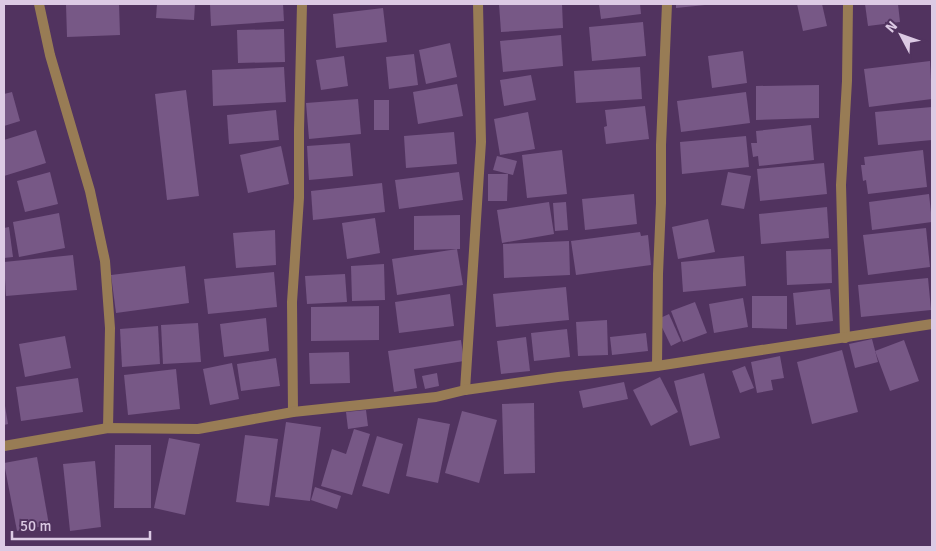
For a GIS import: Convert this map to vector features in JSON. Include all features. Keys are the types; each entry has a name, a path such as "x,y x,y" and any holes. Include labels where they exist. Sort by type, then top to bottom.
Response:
{"street":[{"path":"40,4 50,55 90,191 104,261 110,328 108,428"},
{"path":"293,412 292,302 299,198 302,4"},
{"path":"466,390 481,142 478,4"},
{"path":"657,366 661,203 660,145 666,4"},
{"path":"845,338 840,184 847,81 848,4"},
{"path":"4,446 108,428 198,429 293,412 436,397 466,390 657,366 932,324"}],"building":[{"path":"119,4 120,35 67,37 66,5"},
{"path":"157,4 195,4 194,20 156,18"},
{"path":"210,4 283,4 284,21 211,26"},
{"path":"499,4 562,4 563,28 501,32"},
{"path":"599,4 640,4 641,14 601,19"},
{"path":"676,4 704,4 705,5 676,8"},
{"path":"797,4 822,4 827,26 803,31"},
{"path":"865,4 898,4 900,22 868,26"},
{"path":"383,8 387,42 336,48 333,14"},
{"path":"643,22 646,56 592,61 589,27"},
{"path":"284,29 285,62 238,63 237,30"},
{"path":"561,35 563,66 503,72 500,41"},
{"path":"450,43 457,77 426,84 419,50"},
{"path":"743,51 747,83 712,88 708,56"},
{"path":"414,54 418,85 389,89 386,57"},
{"path":"344,56 348,86 321,90 316,60"},
{"path":"930,61 932,99 869,107 864,69"},
{"path":"284,67 286,102 213,106 212,70"},
{"path":"640,67 642,99 576,103 574,71"},
{"path":"531,75 536,100 504,106 500,80"},
{"path":"457,84 463,116 418,124 413,92"},
{"path":"819,85 819,118 756,120 756,86"},
{"path":"186,90 199,196 167,200 155,94"},
{"path":"12,92 20,121 4,126 4,94"},
{"path":"746,92 750,123 681,132 677,101"},
{"path":"358,99 361,134 309,139 306,103"},
{"path":"374,100 389,100 389,130 374,130"},
{"path":"645,106 649,139 606,144 604,127 607,126 605,110"},
{"path":"932,107 932,140 878,145 875,112"},
{"path":"276,110 279,140 229,144 227,115"},
{"path":"528,112 535,149 500,155 494,119"},
{"path":"811,125 814,160 759,166 758,156 753,157 751,143 757,143 756,131"},
{"path":"36,130 46,163 4,176 4,140"},
{"path":"454,132 457,164 406,168 404,136"},
{"path":"746,136 749,167 682,174 680,142"},
{"path":"350,143 353,176 309,180 307,146"},
{"path":"281,146 289,184 248,193 240,155"},
{"path":"562,150 567,194 527,198 522,155"},
{"path":"923,150 927,187 868,194 866,180 863,181 861,165 865,165 864,157"},
{"path":"497,156 517,161 513,175 493,170"},
{"path":"824,163 827,194 760,201 757,169"},
{"path":"50,172 58,204 25,212 17,181"},
{"path":"459,172 463,200 399,209 395,180"},
{"path":"728,172 751,176 744,209 721,205"},
{"path":"488,174 508,174 507,201 488,201"},
{"path":"382,183 385,212 313,220 311,191"},
{"path":"634,194 637,224 585,230 582,199"},
{"path":"929,194 932,222 872,230 869,202"},
{"path":"549,202 554,234 502,243 497,210"},
{"path":"566,202 568,230 555,231 553,203"},
{"path":"827,207 829,238 761,244 759,214"},
{"path":"59,213 65,248 19,257 13,222"},
{"path":"460,215 460,249 414,250 414,216"},
{"path":"375,218 380,253 347,259 342,223"},
{"path":"708,219 715,252 678,259 672,227"},
{"path":"9,227 13,257 4,258 4,228"},
{"path":"926,228 930,267 868,275 863,235"},
{"path":"275,230 276,265 236,268 233,233"},
{"path":"640,232 641,236 648,235 651,265 576,275 571,241"},
{"path":"569,241 570,275 504,278 503,244"},
{"path":"457,249 463,285 397,295 392,259"},
{"path":"831,249 832,283 787,285 786,251"},
{"path":"73,255 77,290 6,296 4,262"},
{"path":"744,256 746,286 683,292 681,262"},
{"path":"384,264 385,300 352,301 351,266"},
{"path":"185,266 189,303 116,313 111,275"},
{"path":"274,272 277,307 208,314 204,279"},
{"path":"345,274 347,302 307,304 305,276"},
{"path":"928,278 931,310 861,317 858,285"},
{"path":"566,287 569,320 496,327 493,294"},
{"path":"830,289 833,321 796,325 793,293"},
{"path":"450,294 454,326 399,333 395,302"},
{"path":"752,296 787,296 787,329 752,328"},
{"path":"743,298 748,327 714,333 709,304"},
{"path":"695,302 707,333 683,342 671,311"},
{"path":"379,306 379,340 311,341 311,307"},
{"path":"669,314 681,341 671,346 658,319"},
{"path":"266,318 269,351 224,357 220,324"},
{"path":"607,320 608,355 578,356 576,322"},
{"path":"198,323 201,362 163,364 161,325"},
{"path":"158,326 160,364 122,367 120,329"},
{"path":"567,329 570,357 534,361 531,333"},
{"path":"646,333 648,351 612,355 610,337"},
{"path":"65,336 71,368 25,377 19,344"},
{"path":"526,337 530,371 501,374 497,341"},
{"path":"872,339 878,362 855,368 849,344"},
{"path":"461,340 464,361 414,369 417,388 394,392 388,351"},
{"path":"904,340 919,381 890,391 875,351"},
{"path":"842,350 858,412 812,424 797,362"},
{"path":"349,352 350,383 310,384 309,353"},
{"path":"780,356 784,378 771,380 773,390 757,393 751,362"},
{"path":"276,358 280,386 241,391 237,364"},
{"path":"232,363 239,399 210,405 203,369"},
{"path":"745,366 754,388 740,393 732,371"},
{"path":"176,369 180,409 128,415 124,375"},
{"path":"437,373 439,386 425,389 422,376"},
{"path":"704,373 720,438 690,446 674,381"},
{"path":"660,377 678,412 651,426 633,390"},
{"path":"78,378 83,412 21,421 16,387"},
{"path":"624,382 628,399 583,408 579,391"},
{"path":"4,400 8,424 4,425"},
{"path":"534,403 535,473 504,474 502,404"},
{"path":"366,410 368,426 348,429 346,412"},
{"path":"462,411 497,420 479,483 445,473"},
{"path":"418,418 450,424 438,483 406,476"},
{"path":"286,422 321,427 310,501 275,497"},
{"path":"354,429 370,434 352,495 321,486 332,449 346,454"},
{"path":"245,435 278,439 269,506 236,502"},
{"path":"377,436 403,444 389,494 362,486"},
{"path":"169,438 200,444 185,515 154,508"},
{"path":"115,445 151,445 151,508 114,508"},
{"path":"37,457 49,525 17,531 4,463"},
{"path":"95,461 101,527 70,531 63,464"},
{"path":"315,487 341,496 337,509 311,500"}]}
